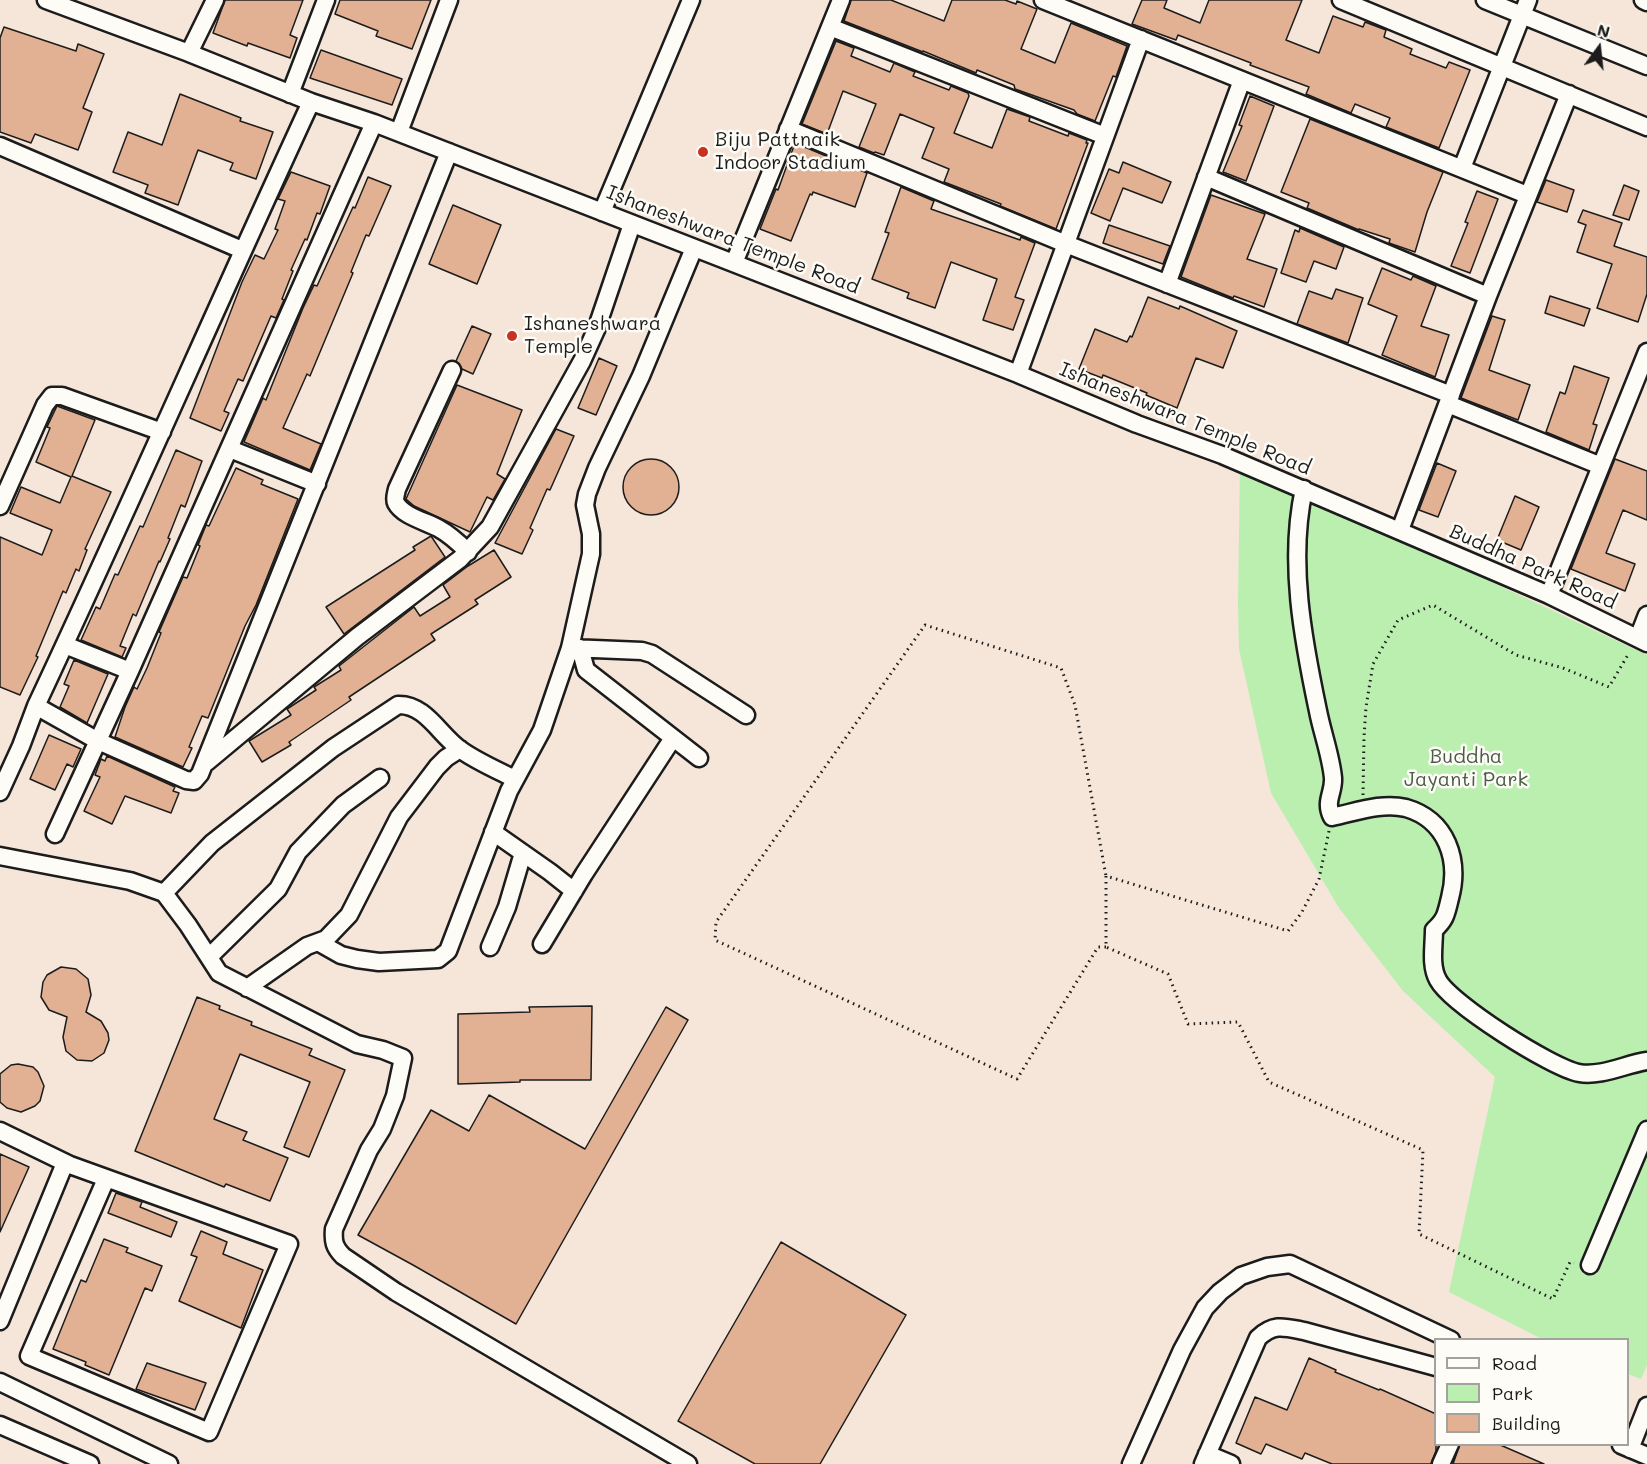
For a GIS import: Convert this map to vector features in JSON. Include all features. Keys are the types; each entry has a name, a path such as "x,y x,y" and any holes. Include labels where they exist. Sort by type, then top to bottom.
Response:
{"street":[{"name":"Ishaneshwara Temple Road","path":"46,0 91,8 189,53 290,94 399,132 1018,374 1137,424 1222,455 1400,531"},
{"path":"189,53 215,0"},
{"path":"290,94 326,0"},
{"path":"399,132 449,0"},
{"path":"602,212 692,0"},
{"path":"734,263 841,0"},
{"path":"1043,0 1527,195"},
{"path":"1341,0 1647,127"},
{"path":"1485,0 1525,8 1647,66"},
{"path":"1462,168 1525,8"},
{"path":"830,27 1106,136"},
{"path":"1018,374 1141,39"},
{"path":"1167,284 1242,80"},
{"path":"1400,531 1527,195 1569,94"},
{"path":"0,792 36,706 311,102"},
{"path":"55,834 230,449 374,123"},
{"path":"788,129 1449,399 1600,466"},
{"path":"0,146 243,250"},
{"path":"36,706 98,741 186,780 194,781 200,774 449,152"},
{"path":"1206,177 1488,296"},
{"path":"204,765 357,637 468,552 490,526 582,361 596,330 632,224"},
{"path":"318,942 341,955 379,962 438,959 444,956 493,832 542,730 575,648 591,554 591,534 585,505 586,494 640,376 694,248"},
{"path":"1549,595 1647,351"},
{"path":"452,370 397,489 395,498 397,505 408,514 437,527 454,538 468,552"},
{"path":"2,496 45,405 52,396 62,396 162,432"},
{"path":"230,449 318,484"},
{"path":"1304,489 1298,518 1297,549 1301,600 1309,665 1333,779 1328,801 1332,817 1389,806 1407,809 1425,818 1442,834 1451,850 1455,871 1454,886 1444,920 1434,930 1434,967 1438,980 1449,993 1520,1045 1579,1073 1597,1072 1647,1061"},
{"name":"Buddha Park Road","path":"1400,531 1549,595 1642,641"},
{"path":"1642,641 1647,615"},
{"path":"65,645 130,671"},
{"path":"575,648 642,651 652,654 746,715"},
{"path":"575,648 586,670 699,758"},
{"path":"164,893 212,843 333,748 398,705 408,705 418,709 460,749 516,780"},
{"path":"542,944 673,738"},
{"path":"247,987 307,946 326,939 349,915 399,817 437,767 460,749"},
{"path":"209,957 278,889 298,852 343,805 380,778"},
{"path":"493,832 574,891"},
{"path":"490,947 507,907 523,853"},
{"path":"0,856 130,881 164,893 219,973 357,1044 383,1050 403,1058 395,1095 382,1129 369,1150 334,1229 333,1240 336,1248 343,1256 396,1292 688,1464"},
{"path":"1590,1265 1647,1130"},
{"path":"0,1131 65,1163 289,1244 209,1432 30,1356 106,1179"},
{"path":"0,1321 65,1163"},
{"path":"1131,1464 1182,1350 1205,1308 1220,1292 1242,1276 1267,1267 1290,1264 1447,1338"},
{"path":"1231,1464 1205,1459 1258,1338 1268,1328 1282,1327 1304,1331 1434,1366"},
{"path":"0,1382 169,1464"},
{"path":"1629,1440 1647,1406"},
{"path":"0,1425 90,1464"},
{"path":"1441,1464 1449,1446"},
{"path":"1625,1447 1647,1456"}],"path":[{"path":"1363,810 1366,707 1373,664 1398,620 1433,605 1516,655 1563,668 1609,687 1642,641"},
{"path":"1106,947 1106,876 1075,705 1061,668 925,625 716,922 715,940 1017,1079 1098,947 1106,947 1168,975 1188,1024 1238,1022 1269,1082 1423,1150 1419,1234 1553,1299 1570,1262 1588,1270 1590,1265"},
{"path":"1106,876 1288,931 1302,912 1318,879 1332,817"}],"green space":[{"name":"Buddha Jayanti Park","path":"1240,464 1647,655 1647,1365 1641,1379 1629,1374 1629,1338 1540,1338 1449,1292 1495,1077 1403,991 1339,908 1271,793 1239,649"}],"building":[{"path":"225,0 303,0 290,35 297,38 290,58 248,43 247,46 213,33"},
{"path":"340,0 431,0 412,49 376,36 378,31 335,14"},
{"path":"851,0 891,0 944,21 952,0 1005,0 1016,4 1017,1 1037,9 1021,49 1055,63 1071,23 1127,46 1116,77 1113,76 1095,121 1077,114 1074,110 1015,89 1014,85 977,70 976,73 844,21"},
{"path":"1142,0 1167,0 1164,8 1200,23 1209,0 1302,0 1286,40 1319,53 1333,16 1363,27 1365,22 1386,30 1384,37 1412,49 1410,54 1446,68 1449,62 1470,70 1439,148 1386,127 1390,118 1355,104 1351,113 1306,94 1309,87 1250,65 1251,63 1178,35 1176,40 1132,24"},
{"path":"4,27 76,51 78,44 104,54 83,108 92,112 78,150 35,134 31,143 0,132 0,38"},
{"path":"836,41 854,48 851,56 890,72 894,63 915,72 913,76 949,90 951,86 968,93 969,96 954,133 992,148 1007,109 1030,117 1029,121 1068,136 1069,133 1087,140 1086,143 1088,143 1056,229 944,182 949,169 922,158 934,128 900,114 884,155 859,147 876,104 843,91 827,134 802,124"},
{"path":"321,50 402,79 392,105 310,78"},
{"path":"180,94 241,118 240,121 273,132 256,179 230,170 233,163 198,150 178,205 145,193 148,185 113,172 128,132 162,145"},
{"path":"1250,96 1274,106 1246,181 1223,172 1242,126 1239,125"},
{"path":"1310,119 1443,172 1427,212 1415,252 1389,243 1390,239 1359,230 1307,208 1309,203 1281,192"},
{"path":"795,143 867,173 855,207 813,192 812,195 810,194 791,241 760,229 776,189 778,190"},
{"path":"1123,162 1171,182 1162,203 1123,188 1110,221 1091,213 1109,169 1119,173"},
{"path":"291,172 330,186 320,214 317,213 307,240 305,239 291,270 293,271 282,299 284,300 276,318 271,316 243,381 238,379 224,411 229,413 221,431 190,418 242,282 255,255 264,259 278,230 275,229 285,201 278,199"},
{"path":"368,177 391,186 369,236 366,235 351,272 353,273 310,376 307,374 283,428 321,444 310,470 244,442 263,398 266,400 303,308 314,285 317,286"},
{"path":"1546,180 1574,190 1567,212 1537,202"},
{"path":"1624,185 1639,191 1629,220 1613,215"},
{"path":"901,187 934,201 931,209 1020,240 1021,237 1035,243 1015,297 1024,300 1013,330 983,320 997,279 951,262 935,308 907,298 909,293 872,279 889,233 885,232"},
{"path":"1477,191 1498,199 1470,273 1451,266 1468,223 1465,222"},
{"path":"1211,195 1265,214 1247,259 1277,269 1264,307 1234,296 1233,298 1181,277"},
{"path":"453,205 501,225 477,284 429,264"},
{"path":"1583,210 1622,223 1614,246 1647,257 1647,294 1638,322 1597,308 1612,264 1577,252 1586,225 1578,222"},
{"path":"1109,225 1170,246 1163,264 1103,243"},
{"path":"1300,228 1344,247 1336,269 1314,261 1306,282 1281,273 1295,230 1299,232"},
{"path":"1382,268 1411,280 1413,276 1436,286 1421,326 1449,335 1435,377 1382,355 1397,316 1368,304"},
{"path":"1336,289 1363,298 1348,343 1297,324 1309,291 1332,299"},
{"path":"1550,296 1590,309 1584,326 1545,313"},
{"path":"1148,297 1179,309 1180,306 1237,331 1223,368 1196,358 1177,408 1103,375 1102,378 1079,369 1095,329 1127,342 1130,336 1132,337"},
{"path":"1492,316 1505,320 1489,370 1530,385 1518,420 1461,398"},
{"path":"472,326 491,334 473,374 462,369 456,361"},
{"path":"599,358 617,366 596,415 578,408"},
{"path":"1574,366 1609,378 1593,424 1597,425 1589,450 1546,432 1560,392 1565,394"},
{"path":"457,385 522,410 497,474 505,479 493,500 487,497 470,532 414,506 406,499"},
{"path":"57,406 95,420 72,476 111,492 85,549 87,550 79,571 76,569 66,593 63,591 36,656 38,657 20,695 0,687 0,537 42,555 52,530 10,513 21,487 60,503 71,477 36,462 50,428 47,427"},
{"path":"556,429 574,436 550,490 547,489 530,528 533,530 522,554 495,543"},
{"path":"176,450 202,461 185,507 181,505 168,538 170,539 136,616 133,614 120,646 126,648 122,657 81,640 96,607 100,609 115,574 118,575 140,526 143,527"},
{"path":"651,459 662,461 671,467 677,476 679,487 677,498 671,507 662,513 651,515 640,513 631,507 625,498 623,487 625,476 631,467 640,461"},
{"path":"1615,459 1647,471 1647,520 1623,510 1606,553 1635,564 1625,591 1571,569"},
{"path":"1437,463 1456,471 1438,517 1419,510"},
{"path":"236,468 263,480 261,484 298,499 208,718 202,716 189,747 192,748 183,767 115,737 125,707 134,687 137,689 147,668 161,633 159,632 183,577 187,578 206,525 209,526"},
{"path":"1515,496 1539,507 1521,550 1497,540"},
{"path":"431,536 445,557 344,634 326,607 415,550 413,547"},
{"path":"494,550 511,577 475,600 478,604 431,634 435,640 349,697 351,700 289,742 291,745 262,762 249,741 291,715 287,709 316,690 314,687 341,670 339,666 414,607 420,616 450,597 443,585"},
{"path":"74,660 108,674 87,723 60,707 69,686 64,684"},
{"path":"49,735 81,749 73,767 67,764 55,790 30,779"},
{"path":"107,756 175,787 173,791 179,793 171,813 125,796 112,824 84,811 100,777 95,775 101,759 105,761"},
{"path":"61,967 76,969 88,979 91,995 86,1012 101,1021 108,1033 109,1040 104,1053 92,1061 77,1060 66,1051 63,1037 67,1017 49,1010 41,997 43,982 47,975"},
{"path":"197,997 220,1006 219,1009 252,1022 251,1025 312,1049 309,1055 345,1070 309,1157 284,1147 310,1082 240,1054 214,1119 247,1132 243,1140 288,1158 270,1201 226,1184 224,1187 135,1151"},
{"path":"592,1006 591,1080 520,1080 520,1082 458,1084 458,1014 530,1012 529,1007"},
{"path":"666,1007 688,1020 516,1324 358,1235 431,1110 469,1131 489,1095 585,1149"},
{"path":"11,1065 33,1067 38,1072 44,1086 40,1101 35,1106 21,1112 7,1108 0,1102 0,1074"},
{"path":"0,1154 29,1167 0,1232"},
{"path":"116,1193 142,1202 140,1207 177,1222 171,1237 108,1213"},
{"path":"201,1231 227,1242 223,1254 263,1270 241,1328 179,1301 197,1257 191,1255"},
{"path":"104,1239 128,1248 126,1252 162,1266 152,1291 145,1288 109,1375 85,1365 86,1362 53,1349 81,1280 86,1282"},
{"path":"781,1242 906,1315 820,1464 755,1464 678,1421"},
{"path":"1309,1358 1336,1370 1335,1372 1434,1413 1436,1451 1431,1464 1332,1464 1305,1453 1302,1459 1266,1444 1261,1454 1236,1443 1255,1397 1287,1410"},
{"path":"147,1363 206,1383 195,1410 136,1389"},
{"path":"1459,1446 1503,1446 1544,1464 1453,1464"}],"place":[{"name":"Biju Pattnaik Indoor Stadium","path":"703,152"},
{"name":"Ishaneshwara Temple","path":"512,336"}]}
